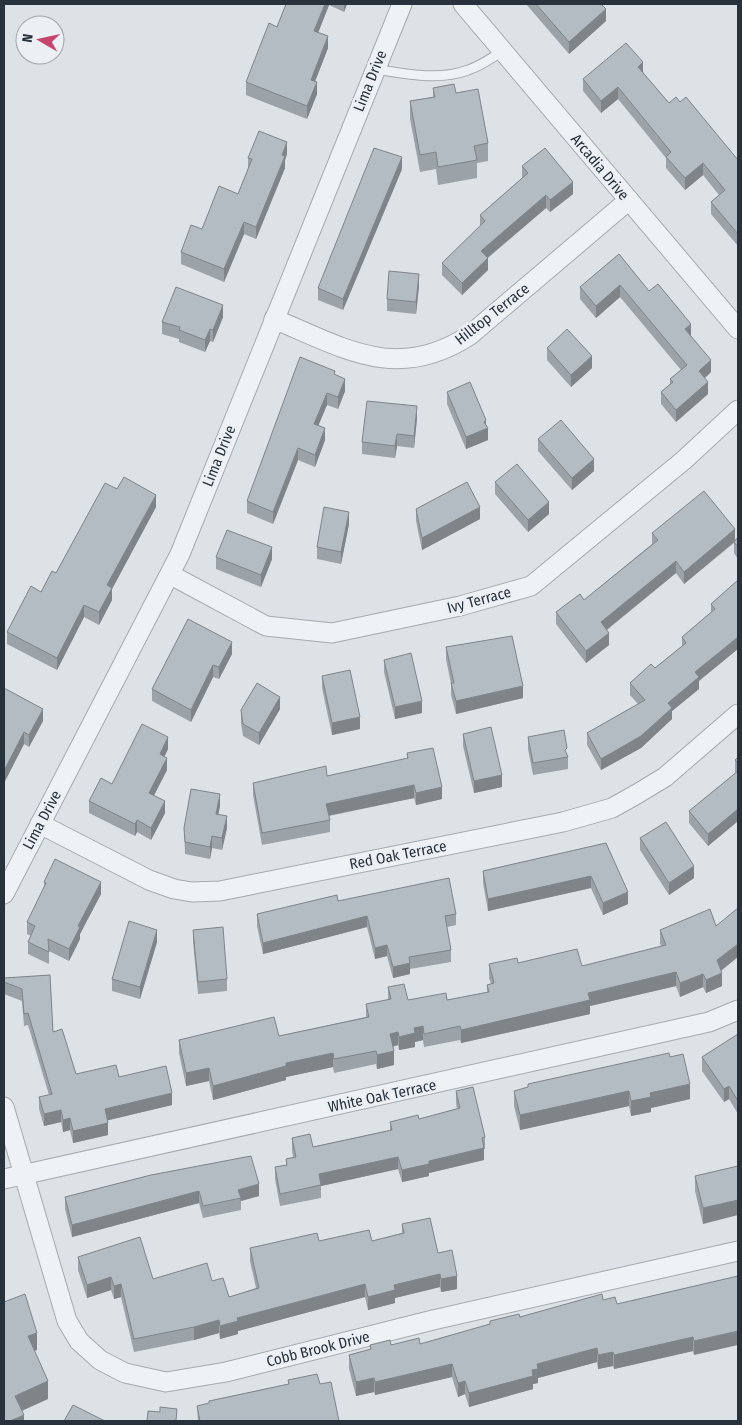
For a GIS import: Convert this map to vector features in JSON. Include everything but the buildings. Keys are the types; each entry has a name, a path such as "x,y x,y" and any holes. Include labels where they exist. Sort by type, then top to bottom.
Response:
{"street":[{"name":"Lima Drive","path":"4,894 171,575 402,4"},
{"name":"Arcadia Drive","path":"463,4 738,329"},
{"name":"Hilltop Terrace","path":"274,319 374,358 412,358 443,351 470,335 629,200"},
{"name":"Ivy Terrace","path":"171,575 266,626 332,633 460,606 531,586 684,460 738,410"},
{"name":"Red Oak Terrace","path":"40,824 157,883 174,889 192,892 220,891 563,822 612,808 665,777 738,714"},
{"name":"White Oak Terrace","path":"4,1179 520,1066 709,1022 738,1010"},
{"path":"4,1108 24,1174"},
{"name":"Cobb Brook Drive","path":"24,1174 67,1321 79,1341 100,1360 125,1373 166,1382 226,1372 433,1320 738,1251"}],"lane":[{"path":"375,69 411,74 451,74 467,71 503,51"}]}
